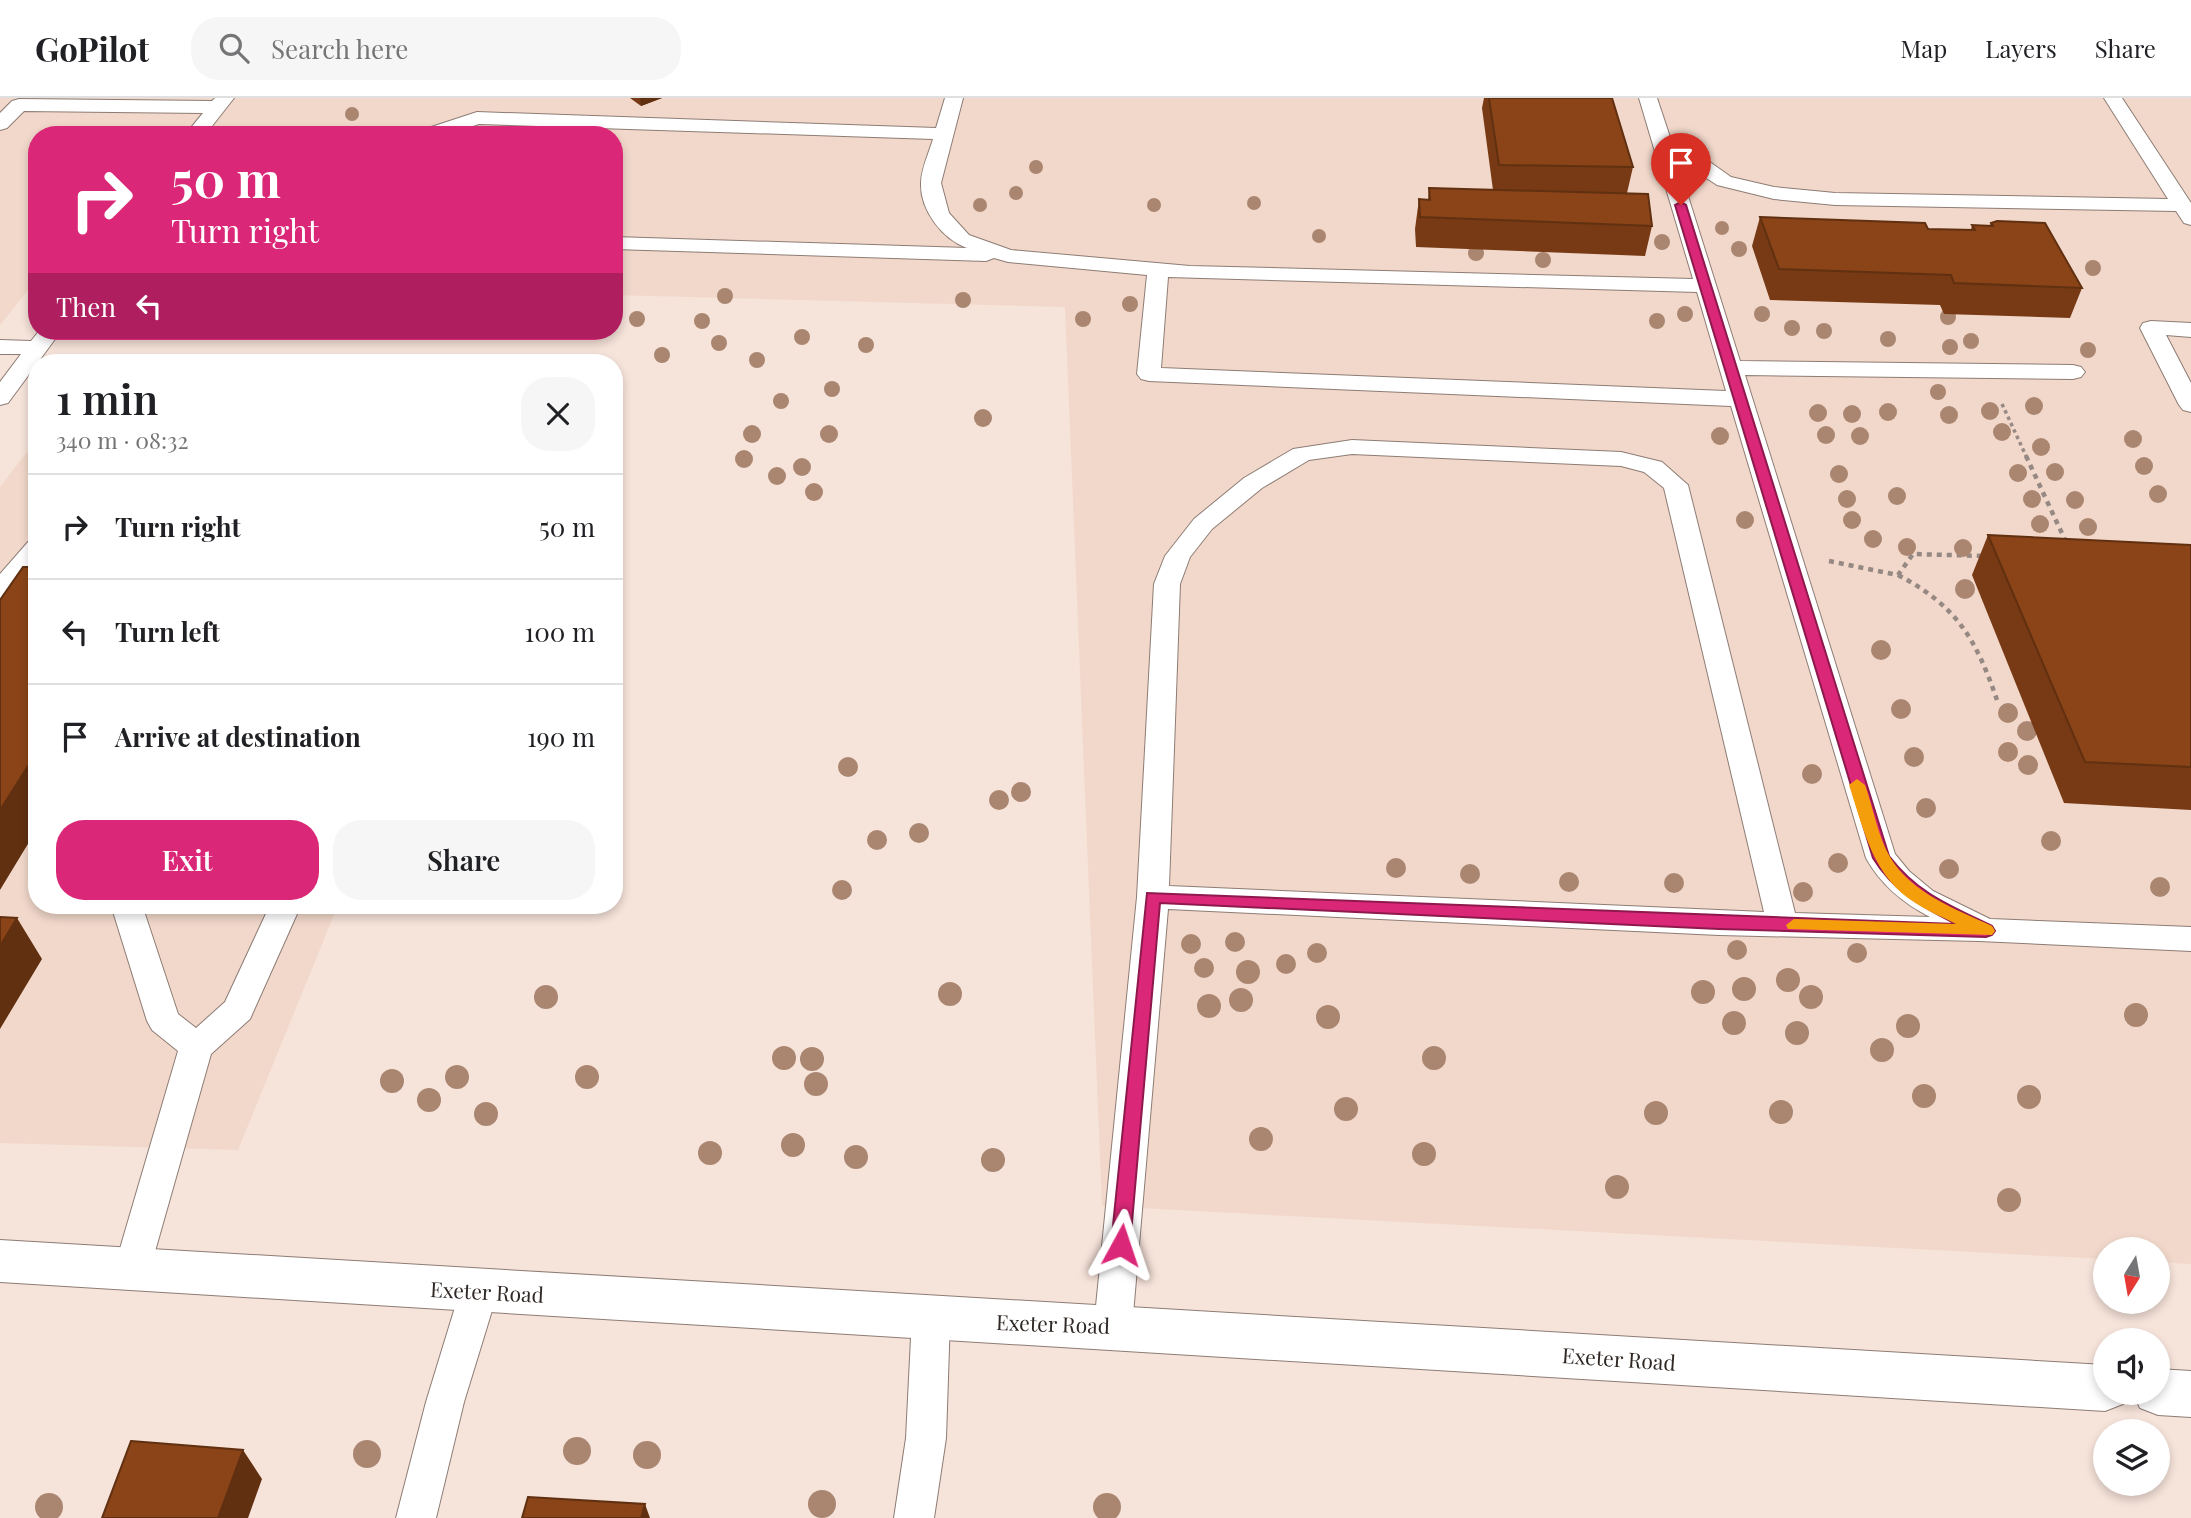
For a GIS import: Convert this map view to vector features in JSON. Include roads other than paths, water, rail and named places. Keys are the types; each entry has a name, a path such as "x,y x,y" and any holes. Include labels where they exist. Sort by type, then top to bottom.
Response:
{"main road":[{"name":"Exeter Road","path":"0,1261 931,1318 1113,1326 2093,1387"},
{"path":"2170,1393 2191,1394"}],"lane":[{"path":"954,98 931,183 939,215 962,239 1008,256"},
{"path":"1648,98 1881,858 1898,879 1922,899 1986,931"},
{"path":"2113,98 2187,212"},
{"path":"0,124 19,105 221,102"},
{"path":"202,126 221,102"},
{"path":"453,126 477,118 945,134"},
{"path":"1664,152 1683,152 1724,181 1774,193 1835,199 2187,212"},
{"path":"623,243 1008,256 1158,269 1705,286"},
{"path":"1158,269 1149,374 1739,399"},
{"path":"2191,330 2151,328 2191,405"},
{"path":"0,347 38,340"},
{"path":"0,398 28,360"},
{"path":"1730,368 2073,372"},
{"path":"1113,1326 1153,897 1167,584 1178,556 1203,524 1253,484 1302,454 1352,447 1621,459 1654,467 1676,485 1782,925"},
{"path":"0,591 28,558"},
{"path":"1153,897 1782,925 2191,939"},
{"path":"130,914 164,1020 196,1047"},
{"path":"132,1269 196,1047 238,1010 281,914"},
{"path":"416,1518 445,1402 479,1291"},
{"path":"914,1518 926,1438 931,1318"}]}
